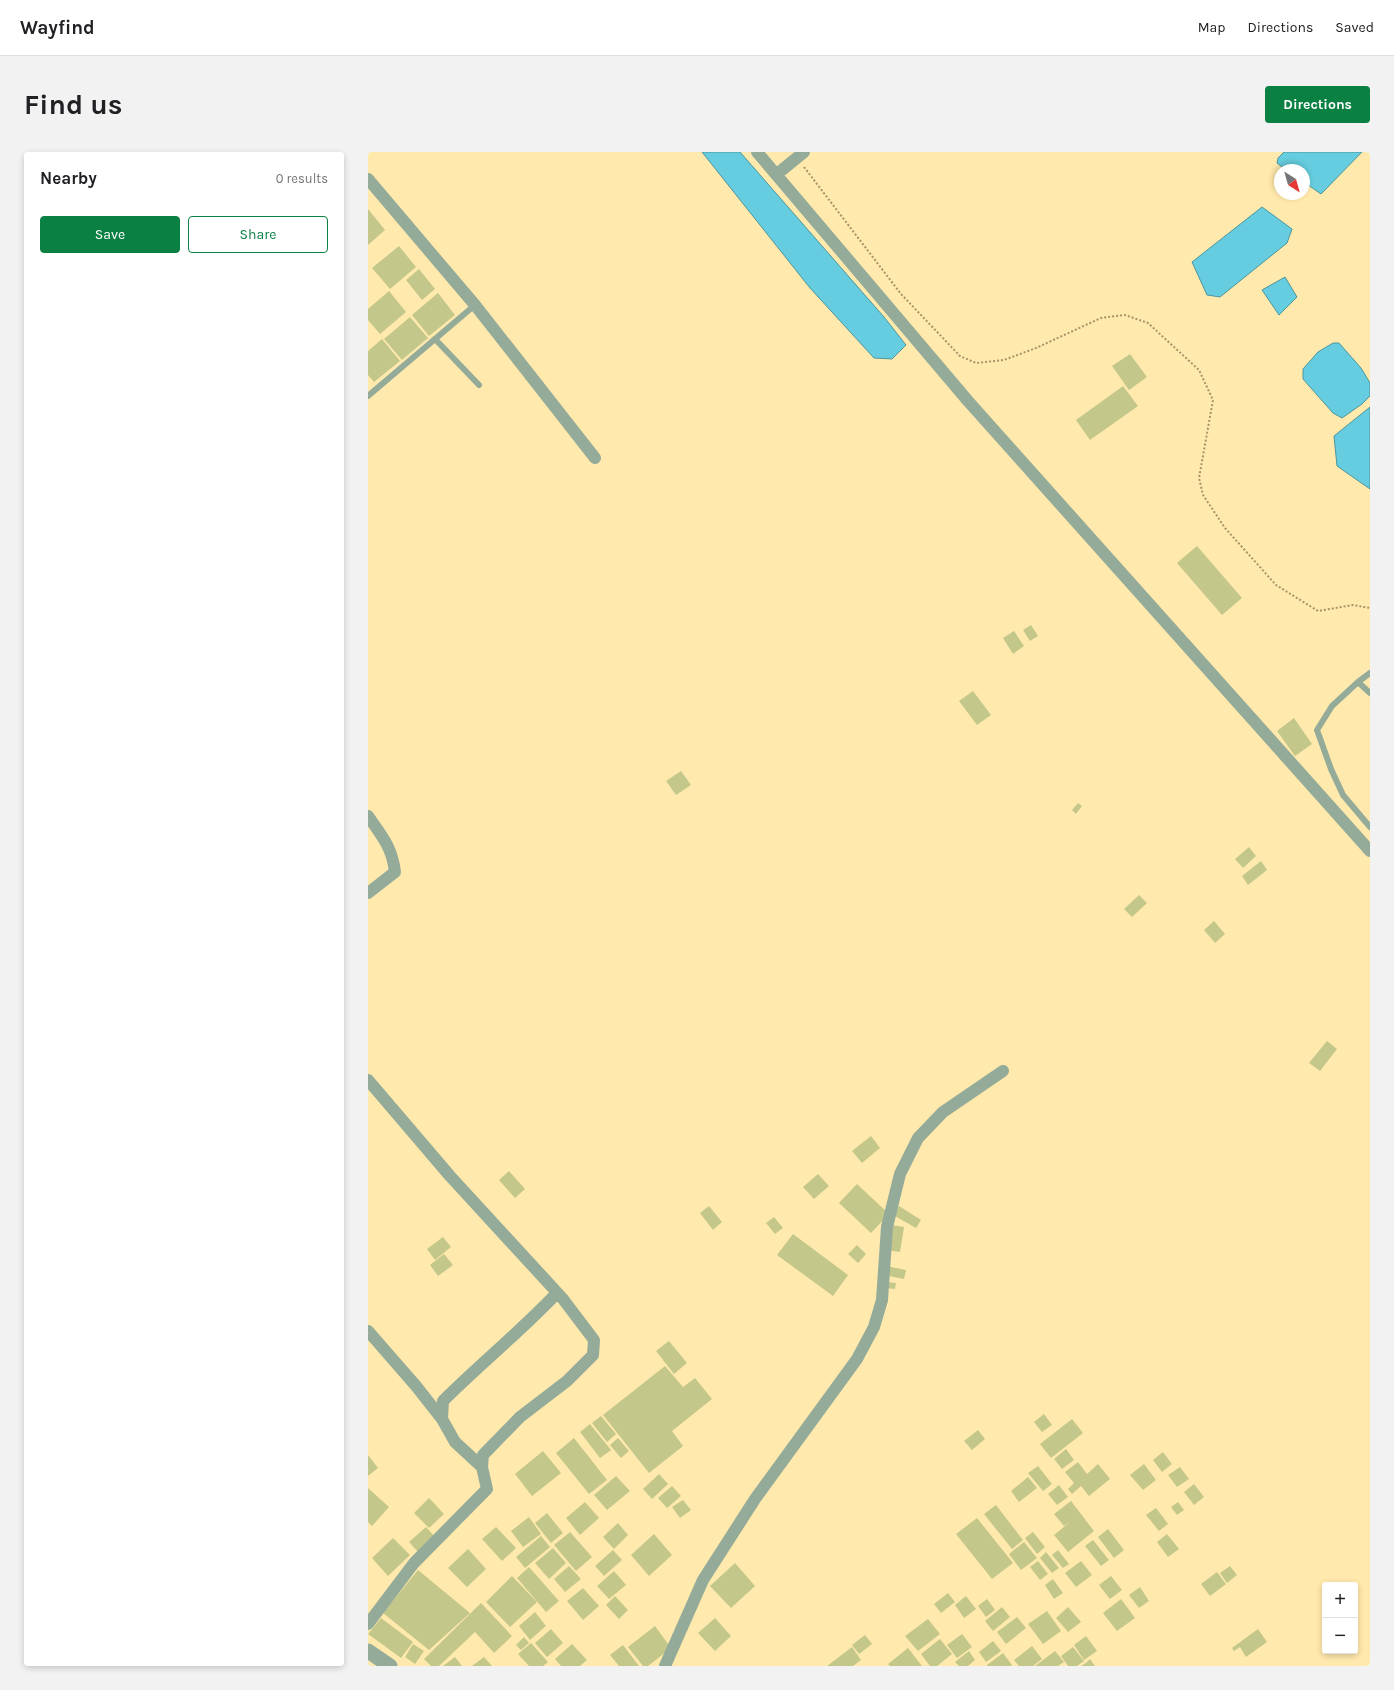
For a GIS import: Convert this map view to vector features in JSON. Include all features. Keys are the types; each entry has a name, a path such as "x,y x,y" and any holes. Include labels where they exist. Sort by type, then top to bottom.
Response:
{"street":[{"path":"757,152 968,402 1370,851"},
{"path":"777,174 801,155"},
{"path":"368,179 475,305 596,458"},
{"path":"368,816 387,843 394,857 395,872 368,893"},
{"path":"665,1666 671,1656 704,1580 755,1499 857,1359 874,1326 882,1300 887,1226 900,1174 918,1138 943,1112 1003,1071"},
{"path":"368,1080 450,1176 557,1293 594,1340 593,1356 567,1381 520,1417 483,1455 482,1467 487,1489 414,1563 368,1624"},
{"path":"442,1419 443,1401 464,1380 533,1318 557,1293"},
{"path":"368,1331 416,1386 442,1419 455,1442 482,1467"},
{"path":"368,1651 390,1666"}],"lane":[{"path":"368,396 475,305"},
{"path":"435,339 479,385"},
{"path":"1370,673 1332,706 1317,730 1330,769 1343,795 1370,827"},
{"path":"1358,682 1370,693"}],"path":[{"path":"801,155 901,294 960,356 976,363 1004,360 1036,348 1101,318 1125,315 1148,323 1199,370 1213,400 1199,478 1203,495 1225,528 1276,585 1318,611 1353,605 1370,608"}],"water":[{"path":"702,152 740,152 884,317 906,345 892,359 874,358 810,288"},
{"path":"1284,152 1362,152 1321,194 1310,186 1310,164 1278,164 1277,163 1278,158"},
{"path":"1262,207 1292,229 1287,243 1220,297 1207,295 1192,262"},
{"path":"1285,277 1297,297 1279,315 1262,290"},
{"path":"1333,343 1339,343 1361,368 1370,383 1370,396 1362,404 1342,418 1333,413 1303,379 1303,369 1318,352"},
{"path":"1370,407 1370,489 1337,466 1334,436"}],"building":[{"path":"368,209 385,230 368,245"},
{"path":"399,246 416,267 390,289 372,268"},
{"path":"419,269 435,289 422,300 406,280"},
{"path":"389,291 406,312 380,334 368,320 368,309"},
{"path":"438,293 455,315 429,336 412,315"},
{"path":"410,317 428,338 402,360 384,339"},
{"path":"382,339 400,361 374,382 368,375 368,351"},
{"path":"1130,354 1147,377 1129,390 1112,366"},
{"path":"1123,386 1138,406 1090,440 1076,420"},
{"path":"1197,546 1242,598 1222,615 1177,563"},
{"path":"1031,625 1038,636 1030,641 1023,630"},
{"path":"1014,631 1024,646 1013,654 1003,638"},
{"path":"973,691 991,715 977,725 959,701"},
{"path":"1294,718 1312,744 1295,756 1277,731"},
{"path":"681,771 691,785 676,795 666,781"},
{"path":"1078,803 1082,806 1076,814 1072,810"},
{"path":"1249,847 1256,856 1243,868 1235,859"},
{"path":"1261,861 1267,870 1248,885 1242,876"},
{"path":"1139,895 1147,903 1132,917 1124,909"},
{"path":"1214,921 1225,934 1215,943 1204,930"},
{"path":"1327,1041 1337,1049 1320,1071 1309,1063"},
{"path":"871,1136 880,1148 862,1163 852,1151"},
{"path":"509,1171 525,1189 515,1198 499,1180"},
{"path":"818,1174 829,1186 814,1199 803,1187"},
{"path":"857,1184 889,1214 871,1233 839,1203"},
{"path":"709,1206 722,1222 713,1230 700,1213"},
{"path":"899,1206 921,1220 916,1228 893,1215"},
{"path":"774,1217 783,1228 775,1234 766,1223"},
{"path":"891,1225 904,1227 900,1252 887,1250"},
{"path":"793,1234 848,1275 833,1296 777,1255"},
{"path":"443,1237 451,1247 435,1260 427,1249"},
{"path":"857,1245 866,1254 858,1263 848,1254"},
{"path":"444,1254 453,1265 438,1276 430,1265"},
{"path":"886,1266 906,1270 904,1279 884,1275"},
{"path":"886,1282 896,1283 895,1289 885,1288"},
{"path":"669,1341 687,1363 674,1374 656,1351"},
{"path":"665,1366 683,1387 695,1378 712,1399 672,1431 683,1446 649,1473 603,1415"},
{"path":"1044,1414 1052,1425 1042,1432 1034,1422"},
{"path":"601,1416 616,1434 607,1442 592,1423"},
{"path":"1072,1419 1083,1433 1051,1458 1040,1444"},
{"path":"590,1424 611,1450 600,1458 580,1432"},
{"path":"978,1430 985,1439 972,1450 964,1441"},
{"path":"574,1438 607,1480 589,1494 556,1453"},
{"path":"618,1438 629,1451 621,1458 610,1445"},
{"path":"1066,1449 1074,1460 1062,1469 1054,1459"},
{"path":"543,1451 561,1473 532,1496 515,1474"},
{"path":"1163,1452 1172,1464 1162,1472 1153,1460"},
{"path":"368,1455 378,1468 368,1476"},
{"path":"1078,1462 1087,1474 1098,1464 1110,1479 1089,1496 1081,1486 1072,1494 1068,1489 1074,1483 1065,1472"},
{"path":"1144,1464 1156,1480 1143,1490 1130,1475"},
{"path":"1038,1466 1052,1484 1043,1491 1028,1473"},
{"path":"1180,1467 1189,1479 1177,1487 1168,1475"},
{"path":"659,1474 668,1484 652,1499 643,1489"},
{"path":"616,1476 630,1491 607,1510 594,1495"},
{"path":"1028,1477 1037,1488 1019,1502 1011,1491"},
{"path":"1194,1484 1204,1497 1194,1505 1184,1492"},
{"path":"1059,1485 1068,1497 1057,1505 1048,1494"},
{"path":"672,1486 681,1496 667,1508 658,1498"},
{"path":"368,1488 389,1507 372,1526 368,1522"},
{"path":"429,1498 444,1514 429,1528 414,1513"},
{"path":"683,1500 691,1510 680,1518 672,1507"},
{"path":"1071,1501 1094,1531 1068,1552 1054,1535 1070,1522 1064,1526 1054,1514"},
{"path":"585,1502 599,1518 580,1535 566,1518"},
{"path":"1178,1502 1184,1510 1177,1515 1171,1507"},
{"path":"996,1505 1023,1540 1012,1549 984,1514"},
{"path":"1156,1508 1168,1524 1159,1531 1146,1515"},
{"path":"547,1513 563,1533 551,1543 535,1523"},
{"path":"529,1517 541,1534 523,1547 511,1531"},
{"path":"977,1518 1013,1563 992,1579 956,1534"},
{"path":"618,1523 628,1535 614,1549 603,1537"},
{"path":"426,1527 435,1537 419,1553 409,1542"},
{"path":"496,1527 516,1548 502,1561 482,1539"},
{"path":"1108,1529 1124,1550 1114,1558 1098,1537"},
{"path":"570,1532 592,1557 576,1571 554,1545"},
{"path":"1033,1532 1045,1547 1037,1554 1025,1538"},
{"path":"654,1534 672,1555 649,1576 631,1555"},
{"path":"1167,1534 1179,1549 1168,1557 1157,1542"},
{"path":"541,1536 550,1547 525,1568 516,1557"},
{"path":"393,1538 410,1555 388,1576 372,1558"},
{"path":"1093,1540 1109,1560 1101,1566 1085,1546"},
{"path":"1024,1542 1037,1558 1021,1570 1009,1554"},
{"path":"553,1548 566,1563 549,1579 535,1563"},
{"path":"468,1549 486,1569 467,1587 448,1568"},
{"path":"613,1550 622,1560 604,1576 595,1566"},
{"path":"1058,1550 1069,1564 1063,1568 1052,1555"},
{"path":"1046,1552 1059,1568 1052,1573 1040,1558"},
{"path":"1038,1561 1048,1574 1040,1580 1030,1567"},
{"path":"1081,1561 1092,1575 1076,1587 1065,1573"},
{"path":"735,1563 755,1586 731,1608 710,1586"},
{"path":"569,1566 581,1579 565,1592 554,1579"},
{"path":"1230,1566 1237,1575 1227,1583 1220,1573"},
{"path":"529,1567 559,1601 546,1612 517,1578"},
{"path":"418,1570 470,1613 429,1650 383,1613"},
{"path":"614,1571 626,1585 609,1599 597,1586"},
{"path":"1217,1572 1226,1584 1210,1596 1201,1584"},
{"path":"512,1576 537,1602 510,1627 486,1602"},
{"path":"1111,1576 1122,1590 1110,1599 1099,1585"},
{"path":"1053,1579 1063,1593 1054,1599 1045,1585"},
{"path":"1140,1587 1149,1601 1139,1608 1129,1595"},
{"path":"583,1588 599,1606 583,1620 567,1601"},
{"path":"948,1593 955,1602 941,1613 934,1604"},
{"path":"615,1596 628,1610 619,1619 606,1605"},
{"path":"966,1596 976,1609 964,1618 955,1605"},
{"path":"987,1599 995,1610 986,1617 978,1606"},
{"path":"1121,1599 1135,1618 1117,1631 1103,1613"},
{"path":"481,1603 512,1636 494,1653 475,1632 439,1666 431,1666 424,1659"},
{"path":"1002,1607 1010,1617 993,1631 985,1621"},
{"path":"1068,1607 1081,1622 1068,1632 1056,1618"},
{"path":"1047,1611 1061,1631 1043,1644 1028,1624"},
{"path":"535,1612 546,1626 530,1640 519,1626"},
{"path":"1017,1617 1026,1628 1006,1644 997,1632"},
{"path":"381,1618 413,1642 401,1658 368,1634"},
{"path":"715,1618 731,1636 715,1651 698,1633"},
{"path":"928,1619 940,1634 918,1651 905,1636"},
{"path":"655,1626 671,1648 648,1666 643,1666 628,1647"},
{"path":"551,1629 563,1643 547,1657 535,1643"},
{"path":"1258,1629 1267,1642 1246,1657 1240,1647 1234,1651 1232,1648"},
{"path":"962,1634 972,1647 957,1658 947,1645"},
{"path":"865,1635 872,1644 859,1654 852,1645"},
{"path":"1086,1636 1097,1651 1084,1660 1074,1645"},
{"path":"524,1637 529,1643 521,1650 516,1645"},
{"path":"940,1639 952,1654 937,1666 930,1666 921,1654"},
{"path":"993,1641 1001,1651 986,1662 979,1652"},
{"path":"531,1643 548,1662 543,1666 529,1666 518,1654"},
{"path":"413,1644 424,1651 415,1664 405,1657"},
{"path":"572,1644 587,1660 580,1666 561,1666 555,1659"},
{"path":"623,1645 639,1666 619,1666 610,1655"},
{"path":"1032,1646 1042,1659 1033,1666 1019,1666 1014,1660"},
{"path":"852,1647 861,1660 853,1666 827,1666"},
{"path":"1073,1647 1084,1661 1077,1666 1068,1666 1061,1656"},
{"path":"908,1648 922,1666 890,1666 888,1664"},
{"path":"969,1651 975,1660 968,1666 959,1666 955,1662"},
{"path":"1055,1651 1064,1662 1058,1666 1035,1666"},
{"path":"1003,1653 1012,1665 987,1666 987,1665"},
{"path":"455,1657 462,1666 443,1666"},
{"path":"484,1657 492,1666 472,1666"},
{"path":"1090,1659 1095,1666 1081,1666 1086,1663"}]}
